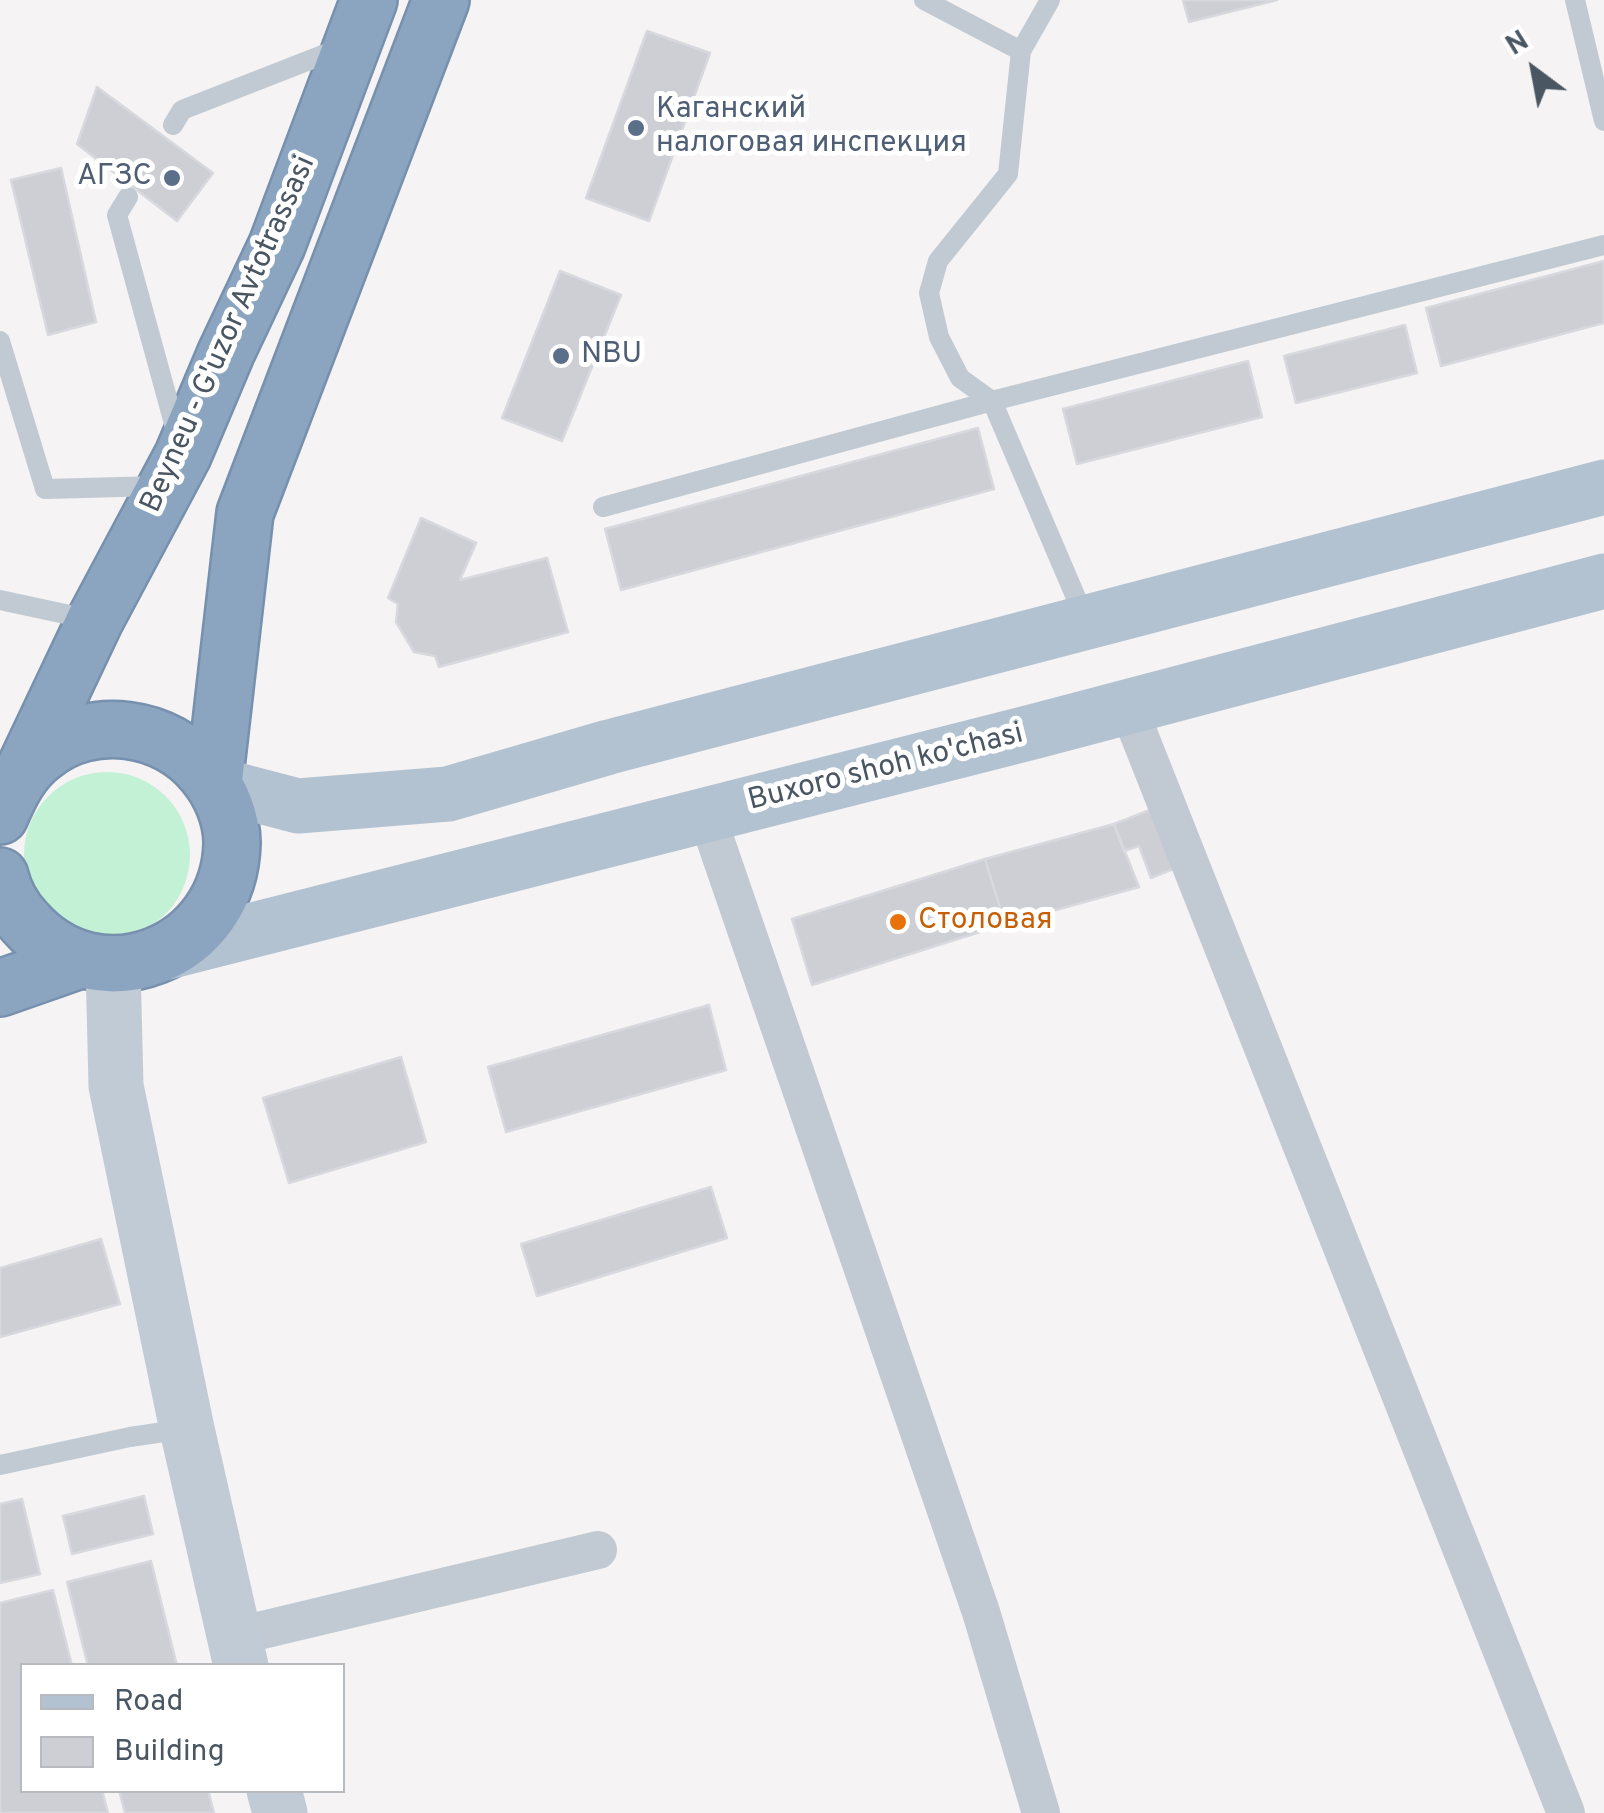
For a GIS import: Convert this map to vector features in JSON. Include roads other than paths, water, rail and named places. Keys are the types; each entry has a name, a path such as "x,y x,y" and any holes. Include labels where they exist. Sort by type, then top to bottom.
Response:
{"highway":[{"name":"Beyneu - G'uzor Avtotrassasi","path":"214,784 245,513 441,0"},
{"name":"Beyneu - G'uzor Avtotrassasi","path":"8,797 95,620 175,470 276,245 362,22"},
{"name":"Beyneu - G'uzor Avtotrassasi","path":"0,988 96,962 140,961 167,952 209,916 223,891 231,864 232,836 226,809 214,784 197,762 175,745 150,734 94,730 68,738 44,752 8,797"},
{"path":"0,876 8,898 36,935 59,951 96,962"}],"main road":[{"path":"214,784 298,806 448,794 609,746 1604,487"},
{"name":"Buxoro shoh ko'chasi","path":"167,952 707,816 1604,580"},
{"path":"609,746 596,782 596,796 608,816 636,831"}],"street":[{"path":"1128,707 1566,1813"},
{"path":"707,816 982,1612 1041,1813"},
{"path":"96,962 116,1086 237,1651 598,1550"}],"lane":[{"path":"924,0 1021,51"},
{"path":"1050,0 1021,51 1008,174 938,261 929,293 938,337 960,378 992,401 1086,622"},
{"path":"1575,0 1604,121"},
{"path":"172,124 182,110 362,22"},
{"path":"0,342 45,490 175,470 117,215 128,196"},
{"path":"603,507 992,401 1604,245"},
{"path":"0,600 95,620"},
{"path":"0,1465 187,1429"}],"place":[{"name":"Каганский налоговая инспекция","path":"636,128"},
{"name":"АГЗС","path":"172,178"},
{"name":"NBU","path":"561,356"},
{"name":"Столовая","path":"898,922"}]}
